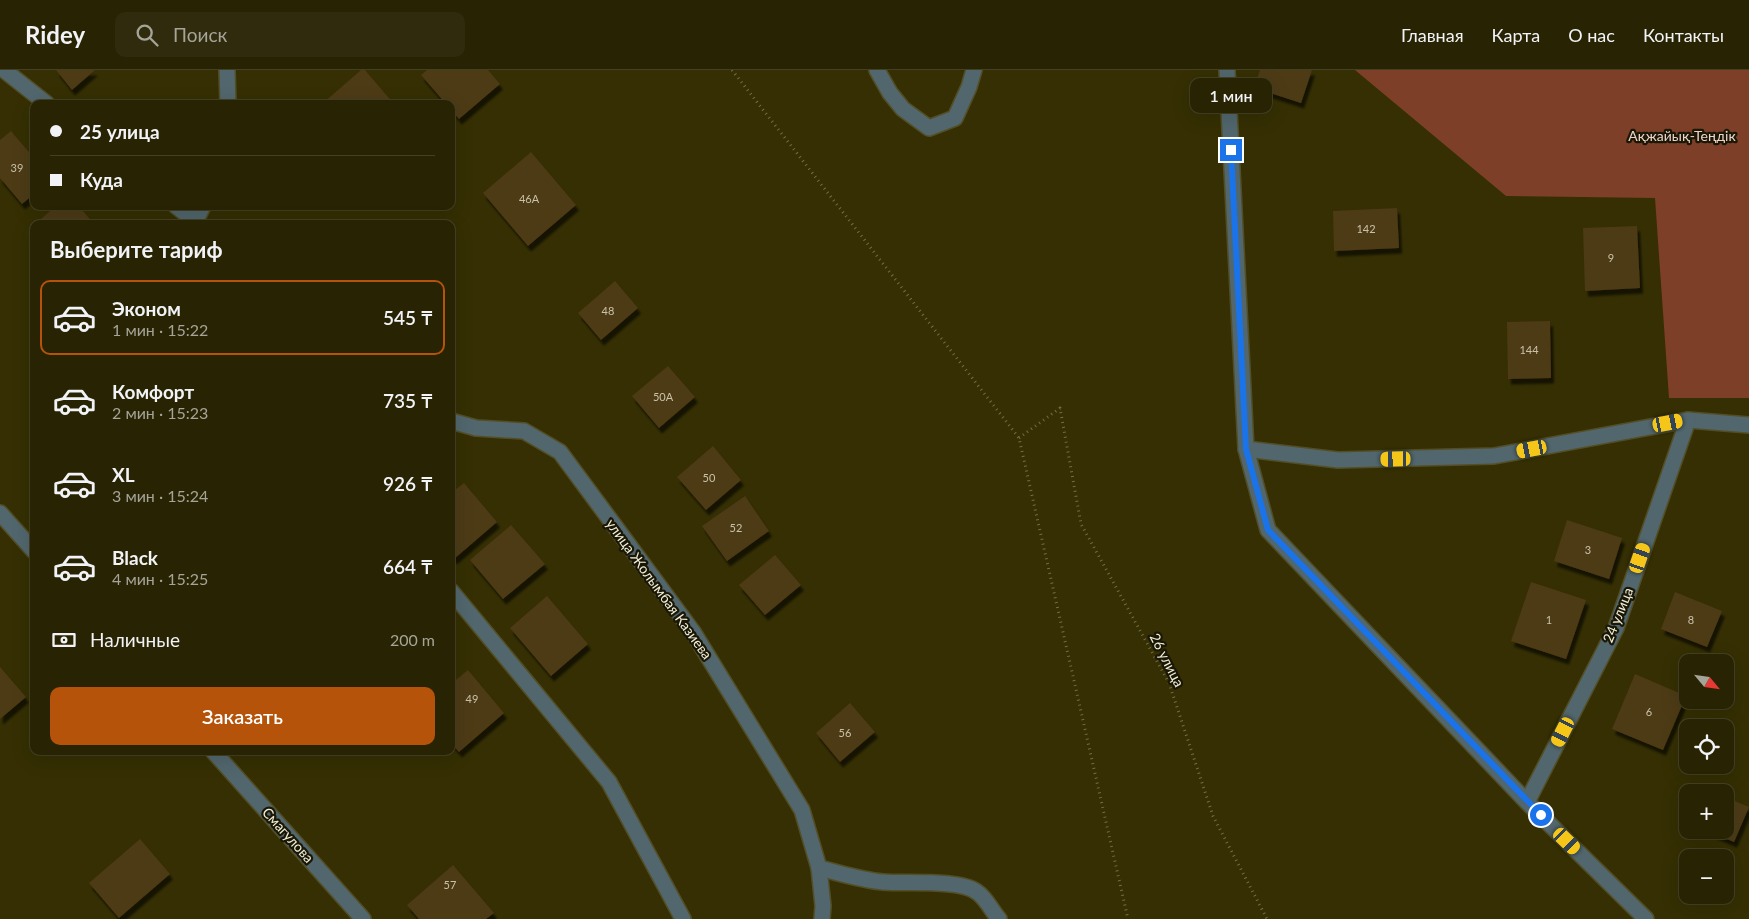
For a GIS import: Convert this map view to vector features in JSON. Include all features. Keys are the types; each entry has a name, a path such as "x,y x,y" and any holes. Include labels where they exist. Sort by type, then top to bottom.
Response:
{"street":[{"path":"4,70 42,100"},
{"path":"227,70 228,100"},
{"path":"877,70 902,110 929,128 955,118 969,87 974,70"},
{"path":"1227,70 1246,449 1268,530 1527,802 1646,919"},
{"path":"181,210 193,220"},
{"path":"1246,449 1338,460 1494,456 1688,420 1749,425"},
{"name":"24 улица","path":"1527,802 1616,628 1688,420"},
{"name":"улица Жолымбая Казиева","path":"455,422 476,428 524,431 560,452 693,632 802,810 819,868 823,906 822,919"},
{"path":"0,513 30,547"},
{"path":"455,596 609,782 683,919"},
{"name":"Смагулова","path":"217,755 363,919"},
{"path":"819,868 883,882 914,881 966,886 978,892 999,919"}],"path":[{"path":"732,70 1019,438 1128,919"},
{"name":"26 улица","path":"1019,438 1060,408 1081,524 1169,683 1213,816 1267,919"}],"green space":[{"name":"Ақжайық-Теңдік","path":"1355,70 1749,70 1749,398 1669,398 1655,198 1506,196"}],"building":[{"path":"56,70 95,70 72,90"},
{"path":"361,70 365,70 391,100 327,100"},
{"path":"427,70 488,70 500,84 459,119 455,114 455,100 443,100 421,75"},
{"path":"1260,70 1312,70 1301,103 1254,88"},
{"path":"11,131 30,153 30,197 22,204 0,178 0,140"},
{"path":"531,152 576,205 528,246 483,193"},
{"path":"1397,208 1399,248 1334,251 1333,211"},
{"path":"51,210 82,210 91,220 40,220"},
{"path":"1637,226 1640,288 1585,291 1583,228"},
{"path":"615,281 638,308 601,340 578,313"},
{"path":"1550,321 1551,378 1508,379 1507,322"},
{"path":"668,366 695,397 659,428 632,396"},
{"path":"713,446 741,480 706,510 677,477"},
{"path":"464,483 497,522 455,558 455,490"},
{"path":"745,496 769,531 727,561 702,526"},
{"path":"1567,520 1622,538 1609,579 1554,561"},
{"path":"511,525 545,564 503,599 470,560"},
{"path":"775,555 801,585 765,615 739,585"},
{"path":"1531,582 1586,600 1566,659 1511,641"},
{"path":"1675,592 1722,611 1707,647 1661,629"},
{"path":"547,596 588,644 551,676 510,628"},
{"path":"0,667 26,697 0,719"},
{"path":"468,670 504,713 459,752 455,748 455,681"},
{"path":"1635,674 1679,693 1680,709 1663,750 1612,729"},
{"path":"850,703 875,732 840,762 816,733"},
{"path":"1734,801 1749,807 1734,842 1727,839 1734,839"},
{"path":"140,839 170,874 119,918 89,883"},
{"path":"453,865 494,913 486,919 419,919 407,905"}],"route":[{"path":"1231,150 1246,449 1268,530 1541,815"}]}
